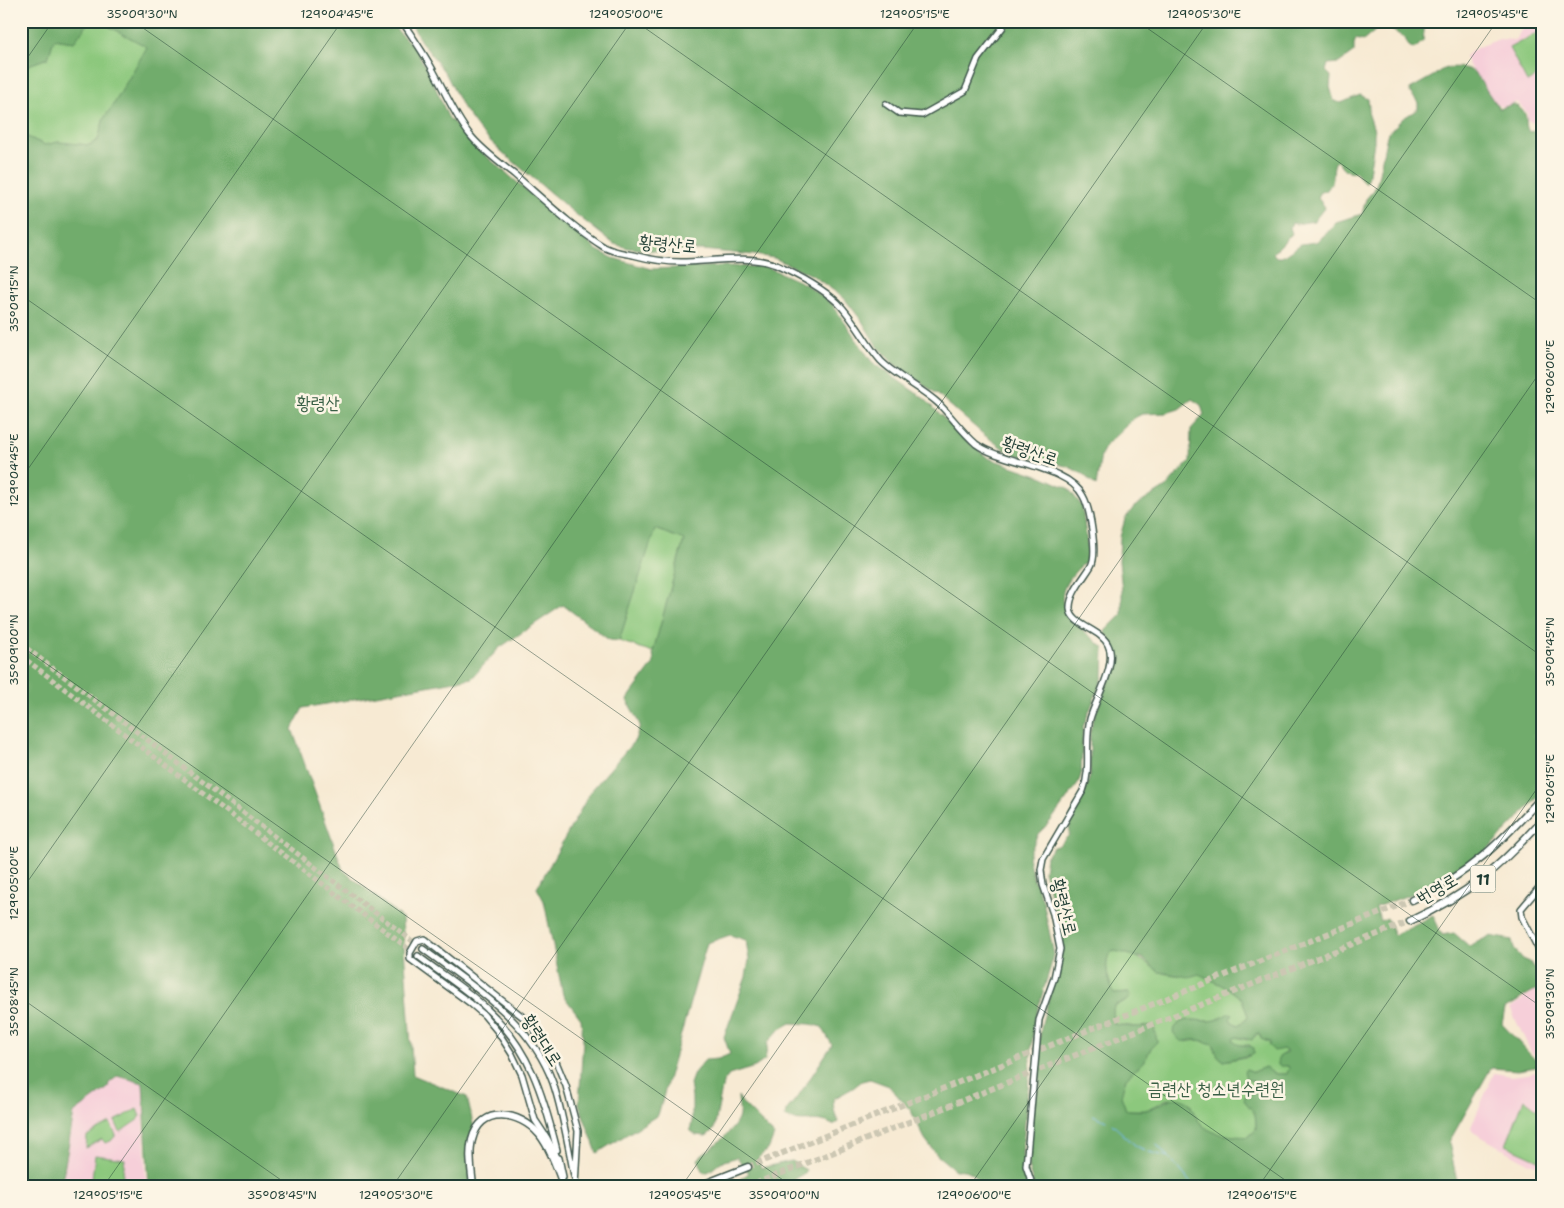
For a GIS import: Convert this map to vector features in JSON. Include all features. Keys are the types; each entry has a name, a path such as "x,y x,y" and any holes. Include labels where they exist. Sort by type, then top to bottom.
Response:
{"highway":[{"name":"번영로","path":"1412,900 1446,883 1480,860 1507,835 1543,796"},
{"name":"번영로","path":"1410,921 1448,903 1480,880 1508,856 1543,819"},
{"path":"473,1187 470,1150 474,1134 486,1120 502,1114 517,1118 537,1132 549,1151 565,1187"},
{"path":"697,1187 748,1167"}],"street":[{"name":"황령산로","path":"402,21 430,65 456,114 472,137 577,229 608,250 651,260 678,262 758,261 780,267 818,287 838,304 852,320 871,350 885,364 938,404 974,442 988,451 1064,478 1083,494 1095,552 1093,563 1073,596 1070,605 1071,613 1077,620 1102,636 1108,644 1110,653 1108,670 1090,719 1087,740 1088,770 1083,791 1043,859 1041,870 1060,949 1054,978 1040,1020 1026,1166 1032,1187"},
{"path":"886,104 899,113 922,115 965,91 978,59 1005,21"},
{"path":"1543,883 1521,909 1522,917 1543,958"},
{"path":"559,1161 535,1120 522,1075 506,1044 484,1015 410,958 410,953 417,942 424,940 516,1011 536,1031 554,1057 561,1072 578,1131 575,1186"},
{"name":"황령대로","path":"423,948 497,1004 526,1034 553,1082 565,1130 575,1186"},
{"name":"황령대로","path":"418,956 486,1007 507,1031 540,1087 565,1187"},
{"path":"535,1120 540,1123 545,1121 548,1115"},
{"path":"565,1130 572,1136 578,1131"}],"shaded area":[{"path":"1527,21 1543,21 1543,125 1527,120 1527,113 1517,102 1504,107 1497,105 1468,64 1465,56 1478,47 1499,39 1515,40"},
{"path":"1543,989 1543,1061 1541,1062 1531,1052 1510,1008 1533,992"},
{"path":"1543,1070 1543,1166 1528,1163 1473,1132 1471,1127 1494,1073 1511,1076"},
{"path":"118,1077 143,1083 146,1187 62,1187 59,1182 70,1112"}],"green space":[{"path":"21,21 90,21 74,42 54,39 48,58 31,64 21,74"},
{"path":"90,21 99,21 148,47 104,118 98,140 89,145 58,142 45,145 21,134 21,102 28,93 21,81 21,74 31,64 48,58 54,39 74,42"},
{"name":"황령산","path":"99,21 388,21 415,48 431,77 448,117 485,155 597,250 613,258 651,269 724,266 767,267 805,284 832,304 872,362 926,400 967,441 988,458 1043,477 1068,488 1082,506 1089,559 1074,573 1065,585 1062,597 1064,607 1070,617 1104,648 1103,677 1083,727 1081,775 1078,784 1049,823 1038,834 1028,857 1033,878 1043,901 1054,955 1034,1022 1022,1154 1030,1187 984,1187 969,1171 955,1170 937,1155 925,1139 911,1111 889,1086 870,1079 862,1081 833,1099 838,1122 833,1125 821,1121 798,1121 785,1117 786,1111 799,1095 832,1045 822,1027 810,1024 791,1023 779,1030 768,1042 765,1060 755,1067 729,1075 723,1083 714,1130 706,1136 696,1135 690,1130 692,1122 692,1097 690,1084 694,1073 705,1060 718,1059 730,1054 724,1037 746,977 749,960 746,940 730,935 707,943 658,1115 597,1153 579,1104 583,1040 581,1019 563,995 544,901 537,888 591,791 635,740 640,725 627,700 654,663 653,652 684,540 655,529 619,641 609,640 563,605 499,648 472,678 303,708 292,729 343,870 402,918 413,1075 467,1097 474,1128 467,1149 471,1187 149,1187 143,1083 118,1076 109,1083 108,1088 74,1113 62,1182 65,1187 21,1187 21,134 45,145 58,142 89,145 98,140 104,118 147,47"},
{"path":"410,21 1425,21 1423,41 1413,49 1408,45 1405,38 1390,29 1376,30 1363,41 1356,39 1354,52 1339,63 1328,64 1326,71 1331,76 1330,87 1334,101 1341,103 1360,95 1368,99 1368,112 1374,130 1374,142 1368,180 1365,183 1356,173 1343,169 1339,162 1336,161 1330,186 1326,191 1320,192 1317,197 1325,207 1314,221 1292,223 1290,227 1292,234 1273,253 1276,257 1282,257 1301,244 1316,242 1336,222 1362,214 1366,199 1377,183 1387,135 1402,119 1418,109 1418,102 1410,93 1410,89 1443,69 1460,67 1471,70 1499,109 1513,104 1523,111 1529,132 1535,131 1543,135 1543,792 1487,851 1451,877 1419,894 1417,892 1376,907 1380,921 1387,918 1394,935 1433,915 1442,935 1454,933 1469,946 1490,936 1512,940 1514,949 1523,959 1530,962 1539,977 1542,988 1505,1008 1502,1024 1537,1062 1536,1067 1518,1070 1491,1068 1449,1142 1458,1187 1034,1187 1028,1166 1033,1096 1040,1088 1037,1057 1042,1023 1060,958 1054,908 1044,871 1046,857 1054,847 1058,846 1069,835 1071,815 1088,784 1090,775 1090,732 1107,685 1114,673 1114,652 1110,638 1104,632 1122,614 1119,561 1120,537 1125,519 1134,507 1166,487 1190,461 1191,429 1204,415 1201,405 1192,399 1179,409 1166,413 1142,414 1134,418 1106,445 1101,455 1096,486 1083,474 1069,467 1037,458 1012,455 983,434 937,394 894,364 877,346 862,321 844,298 812,275 774,258 702,250 657,251 628,248 614,244 573,212 480,131 463,108 446,74 420,40","holes":["1115,951 1142,958 1159,972 1189,977 1199,974 1229,989 1242,999 1248,1016 1246,1020 1238,1025 1232,1022 1230,1018 1233,1014 1230,1013 1210,1021 1186,1020 1176,1026 1173,1032 1181,1041 1199,1040 1213,1044 1218,1056 1224,1061 1254,1054 1254,1048 1234,1042 1233,1039 1237,1037 1252,1040 1255,1035 1260,1034 1261,1039 1270,1042 1269,1046 1274,1051 1283,1049 1286,1051 1286,1053 1279,1057 1278,1064 1288,1066 1287,1074 1274,1074 1265,1067 1254,1072 1246,1069 1244,1071 1246,1079 1263,1087 1259,1094 1246,1092 1244,1100 1254,1113 1256,1124 1256,1130 1248,1137 1220,1134 1212,1131 1199,1122 1190,1103 1178,1098 1173,1098 1147,1110 1126,1110 1121,1096 1126,1078 1144,1062 1151,1048 1157,1042 1154,1026 1132,1027 1114,1024 1113,1009 1115,1005 1127,1001 1131,997 1129,993 1114,994 1107,973 1107,962 1111,952"]},
{"path":"1537,33 1543,38 1544,59 1542,69 1539,74 1527,82 1509,48"},
{"path":"654,529 684,539 653,652 619,641"},
{"name":"금련산 청소년수련원","path":"1111,952 1130,954 1166,974 1184,975 1199,973 1229,989 1242,999 1248,1016 1246,1020 1238,1025 1232,1022 1230,1018 1221,1017 1214,1021 1183,1021 1178,1024 1185,1042 1198,1040 1213,1043 1218,1056 1224,1061 1250,1056 1250,1045 1237,1045 1233,1039 1236,1037 1247,1040 1260,1034 1261,1039 1269,1043 1274,1050 1284,1049 1286,1051 1279,1058 1290,1068 1287,1074 1274,1074 1265,1067 1254,1072 1246,1069 1252,1082 1263,1087 1259,1094 1246,1092 1244,1100 1255,1110 1256,1130 1248,1137 1220,1134 1205,1127 1194,1114 1190,1103 1167,1099 1148,1110 1126,1110 1121,1096 1126,1078 1144,1062 1151,1048 1157,1042 1155,1034 1138,1027 1114,1024 1113,1009 1115,1005 1127,1001 1129,993 1114,994 1108,978 1107,967 1108,957"},
{"path":"738,1096 743,1104 774,1135 769,1148 758,1158 761,1168 791,1161 806,1170 805,1173 779,1187 738,1187 736,1182 749,1173 737,1157 721,1162 710,1171 704,1173 698,1159 728,1134 737,1122 739,1114"},
{"path":"1524,1099 1543,1114 1541,1161 1506,1145"},
{"path":"137,1109 140,1116 139,1119 120,1132 115,1121"},
{"path":"110,1123 116,1135 111,1141 105,1143 102,1139 86,1148 87,1136"},
{"path":"95,1155 125,1159 121,1187 91,1187"}],"waterway":[{"path":"1093,1115 1106,1121"},
{"path":"1112,1124 1136,1146 1149,1152 1169,1157"},
{"path":"1156,1144 1194,1187"}],"tunnel":[{"path":"21,644 423,949"},
{"path":"21,656 418,956"},
{"path":"748,1167 1412,900"},
{"path":"747,1187 1410,921"}]}
